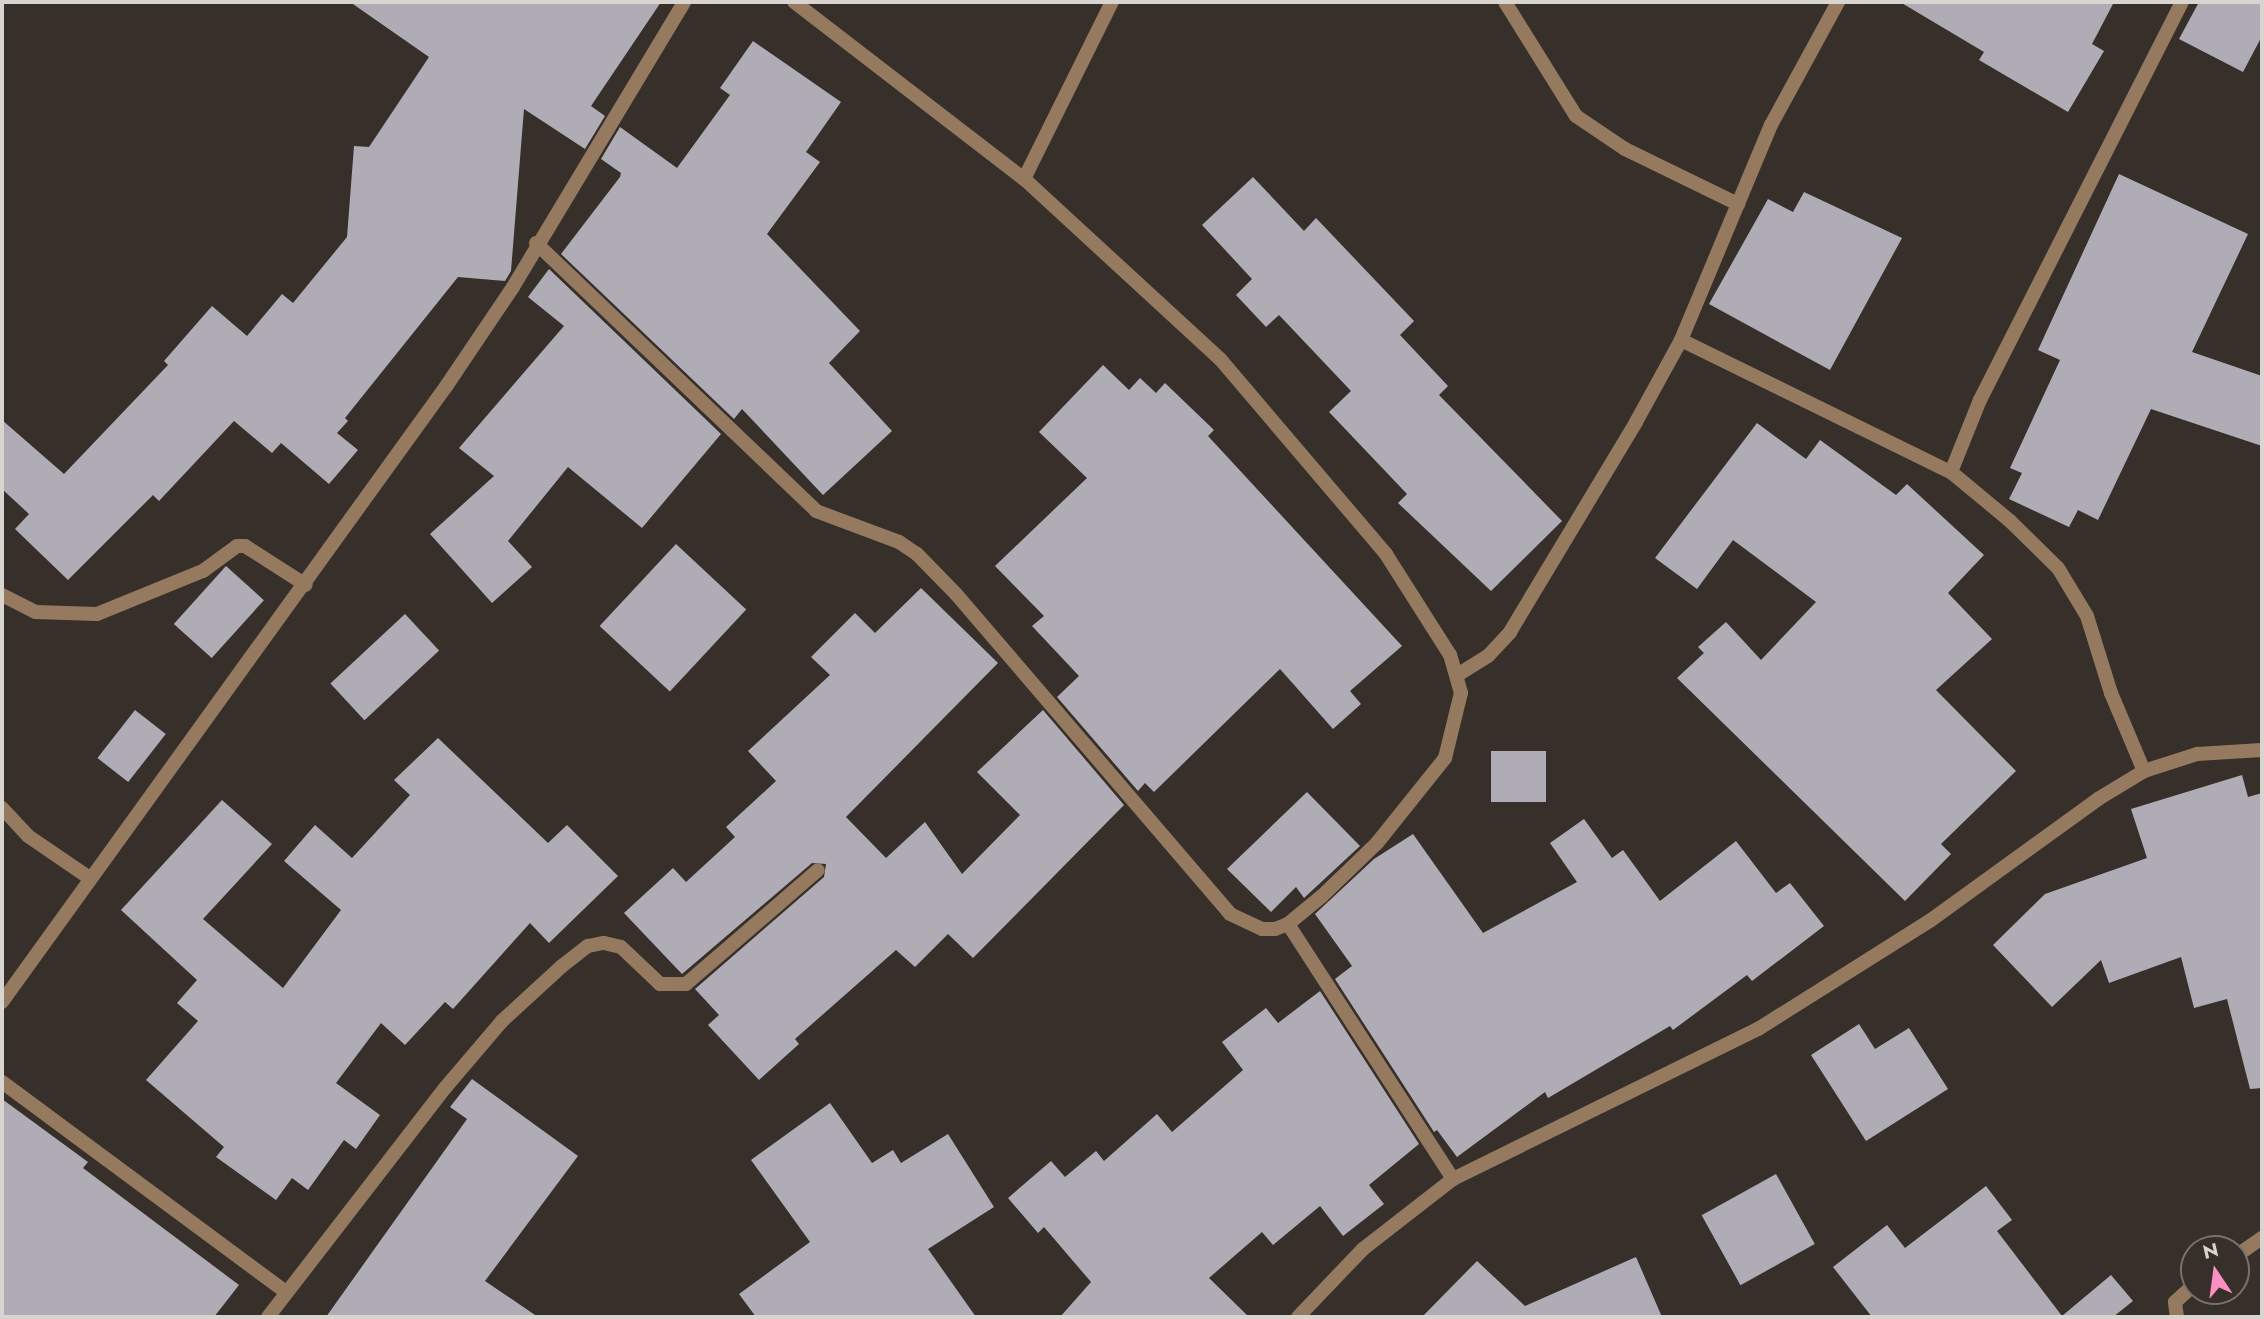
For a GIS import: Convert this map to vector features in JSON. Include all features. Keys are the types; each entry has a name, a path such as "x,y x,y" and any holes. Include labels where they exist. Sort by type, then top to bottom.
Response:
{"street":[{"path":"2,1002 88,877 306,585 513,287 536,243 684,2"},
{"path":"536,243 816,511 899,542 917,554 956,594 1230,914 1262,929 1288,924 1377,843 1445,758 1458,715 1459,674 1386,554 1220,359 1024,179 794,2"},
{"path":"1024,179 1112,2"},
{"path":"1505,2 1576,116 1625,149 1738,204"},
{"path":"1459,674 1488,656 1510,632 1681,340 1771,125 1838,2"},
{"path":"1951,472 1980,400 2182,2"},
{"path":"1681,340 1951,472 2058,568 2088,616 2111,693 2144,771"},
{"path":"2,595 35,612 97,614 203,571 237,546 245,547 306,585"},
{"path":"1301,1316 1363,1249 1453,1178 1758,1029 1931,920 2098,799 2144,771 2197,754 2262,750"},
{"path":"2,808 27,836 88,877"},
{"path":"268,1317 445,1088 502,1021 562,966 588,946 604,943 621,947 660,984 686,984 818,870"},
{"path":"1288,924 1453,1178"},
{"path":"2,1082 286,1292"},
{"path":"2177,1317 2175,1302 2180,1298"}],"building":[{"path":"350,2 661,2 591,106 605,116 585,149 524,109 511,271 505,281 458,277 345,418 348,421 337,433 358,450 329,484 281,443 272,453 234,421 159,501 153,495 68,580 15,529 29,514 2,489 2,420 64,474 168,365 164,361 212,306 247,336 282,294 293,303 347,237 354,146 369,147 429,57"},
{"path":"1900,2 2114,2 2092,44 2104,51 2068,112 1979,60 1984,52"},
{"path":"2199,2 2262,2 2262,36 2243,72 2179,39"},
{"path":"753,41 841,102 806,152 820,162 767,234 860,331 829,363 892,431 823,495 742,409 734,419 561,254 620,177 621,173 601,159 620,127 677,168 730,95 720,88"},
{"path":"2119,174 2248,234 2192,352 2262,376 2262,446 2151,409 2098,520 2078,510 2069,527 2009,499 2022,473 2010,468 2060,360 2038,350"},
{"path":"1253,177 1304,231 1316,218 1414,321 1400,335 1448,386 1439,395 1562,521 1491,591 1398,503 1407,494 1329,412 1351,391 1279,315 1266,327 1236,295 1252,279 1202,225"},
{"path":"1804,192 1902,238 1830,370 1709,304 1768,199 1793,212"},
{"path":"549,269 721,434 642,528 568,467 508,541 532,567 492,603 430,534 494,476 459,448 564,326 528,297"},
{"path":"1103,365 1129,390 1140,378 1156,393 1165,383 1214,430 1208,436 1402,646 1350,691 1361,704 1333,729 1280,669 1154,792 1145,783 1138,791 1057,697 1079,676 1032,626 1044,616 995,566 1087,478 1039,432"},
{"path":"1757,423 1806,459 1820,440 1896,495 1907,484 1984,555 1948,593 1992,639 1936,690 2016,771 1941,844 1951,854 1905,901 1677,678 1704,653 1698,647 1726,622 1761,660 1816,602 1733,540 1697,589 1655,558"},
{"path":"676,544 746,609 670,691 600,626"},
{"path":"226,566 264,600 212,658 174,624"},
{"path":"921,588 998,663 846,817 886,858 925,822 962,874 1020,815 977,772 1043,710 1124,805 973,958 948,934 915,967 896,950 795,1039 799,1044 759,1080 708,1025 719,1015 695,989 824,877 826,864 812,863 682,974 624,913 673,868 686,882 735,837 726,827 776,781 748,751 830,675 811,657 855,613 875,633"},
{"path":"405,614 439,651 365,720 330,684"},
{"path":"135,710 166,734 128,782 97,758"},
{"path":"438,738 548,843 567,825 618,876 549,943 530,923 453,1009 445,1002 405,1045 381,1023 336,1083 380,1115 356,1149 344,1140 308,1190 292,1178 276,1200 216,1157 224,1147 146,1080 198,1021 177,1003 197,980 121,910 222,800 272,844 203,919 283,988 341,910 284,861 315,825 352,858 410,795 394,780"},
{"path":"1491,751 1546,751 1546,802 1491,802"},
{"path":"2242,775 2248,797 2262,793 2262,1088 2250,1089 2227,999 2194,1008 2181,957 2109,983 2101,960 2052,1007 1993,945 2045,894 2147,858 2131,809"},
{"path":"1307,792 1360,846 1304,898 1296,887 1271,912 1227,869"},
{"path":"1584,819 1612,858 1623,850 1660,901 1736,841 1776,893 1790,883 1824,926 1752,981 1747,975 1673,1030 1670,1026 1548,1098 1545,1092 1457,1157 1437,1130 1434,1132 1335,979 1352,966 1315,914 1374,859 1413,834 1483,933 1577,882 1550,843"},
{"path":"1320,991 1419,1144 1369,1185 1384,1204 1343,1236 1320,1206 1273,1245 1262,1232 1209,1278 1249,1317 1060,1317 1091,1282 1044,1227 1038,1233 1008,1198 1051,1161 1065,1177 1096,1151 1104,1161 1157,1114 1172,1132 1243,1070 1222,1042 1266,1008 1278,1023"},
{"path":"1859,1024 1875,1049 1909,1028 1948,1089 1866,1141 1811,1055"},
{"path":"472,1079 578,1156 485,1281 538,1317 326,1317 467,1119 450,1107"},
{"path":"2,1099 88,1162 83,1168 239,1285 214,1317 2,1317"},
{"path":"830,1103 872,1163 893,1150 901,1163 948,1134 994,1207 928,1249 976,1317 756,1317 739,1294 810,1242 751,1160"},
{"path":"1776,1174 1815,1244 1740,1285 1702,1215"},
{"path":"1986,1186 2012,1220 1997,1231 2062,1316 2111,1275 2133,1301 2113,1317 1872,1317 1833,1267 1887,1225 1905,1248"},
{"path":"1636,1257 1662,1317 1422,1317 1477,1261 1525,1306"}]}
